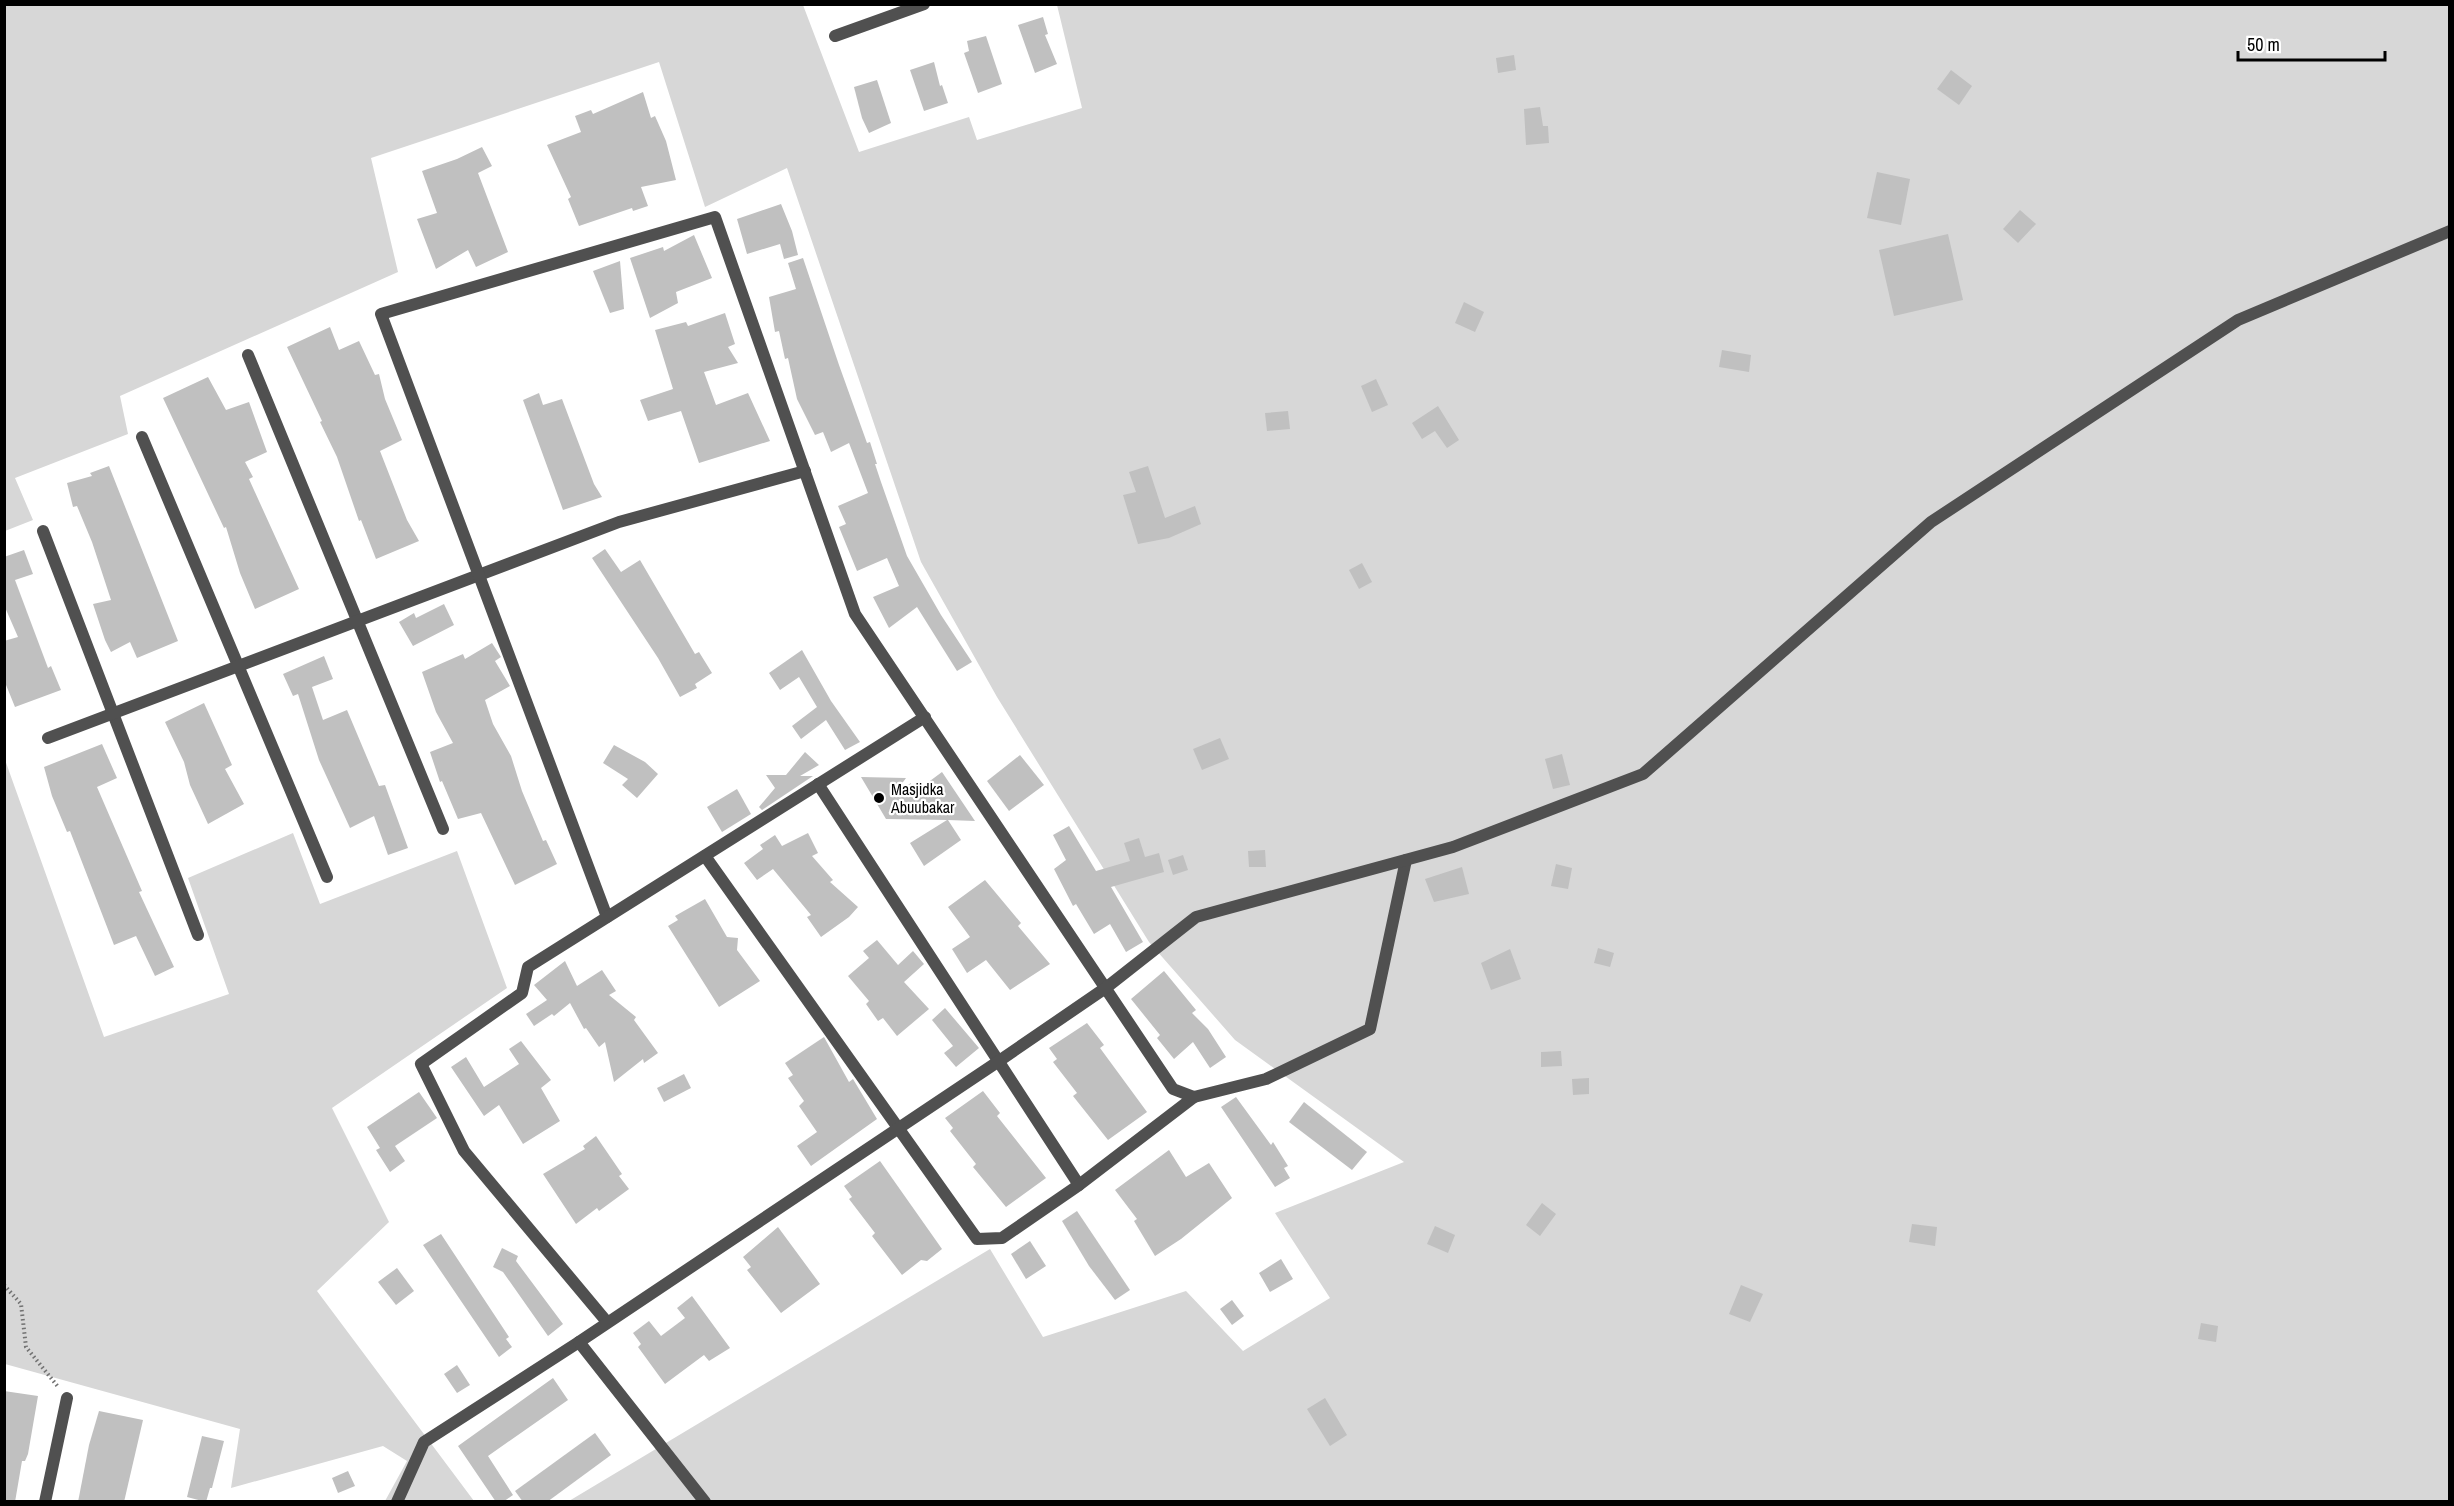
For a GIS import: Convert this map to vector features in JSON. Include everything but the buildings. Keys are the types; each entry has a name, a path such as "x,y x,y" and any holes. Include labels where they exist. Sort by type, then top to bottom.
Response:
{"street":[{"path":"835,36 924,4"},
{"path":"607,917 381,314 715,217 855,614 1107,987 1173,1089 1194,1097"},
{"path":"397,1502 424,1442 899,1130 1107,987 1196,917 1453,847 1643,774 1931,522 2238,320 2450,231"},
{"path":"248,355 443,829"},
{"path":"142,436 327,877"},
{"path":"48,738 620,522 805,471"},
{"path":"43,531 198,935"},
{"path":"607,1322 464,1151 421,1064 522,993 528,967 925,717"},
{"path":"818,784 1079,1185"},
{"path":"705,856 977,1239 1002,1238 1079,1185 1194,1097 1266,1079 1370,1029 1406,860"},
{"path":"579,1342 705,1502"},
{"path":"45,1502 67,1398"}],"path":[{"path":"4,1285 21,1304 26,1347 67,1398"}],"shaded area":[{"path":"5,5 803,5 859,152 969,117 977,140 1082,108 1057,5 2449,5 2449,1501 569,1501 990,1249 1043,1337 1186,1291 1243,1351 1330,1298 1275,1213 1404,1162 1235,1040 1149,942 997,697 921,562 787,168 705,207 659,62 371,158 398,272 120,396 128,434 15,478 33,520 5,531"},
{"path":"4,757 104,1037 229,994 188,878 293,833 320,904 457,851 507,988 332,1108 389,1222 317,1291 474,1501 385,1501 407,1461 383,1446 231,1488 240,1429 5,1364"}],"place":[{"name":"Masjidka Abuubakar","path":"879,798"}]}
